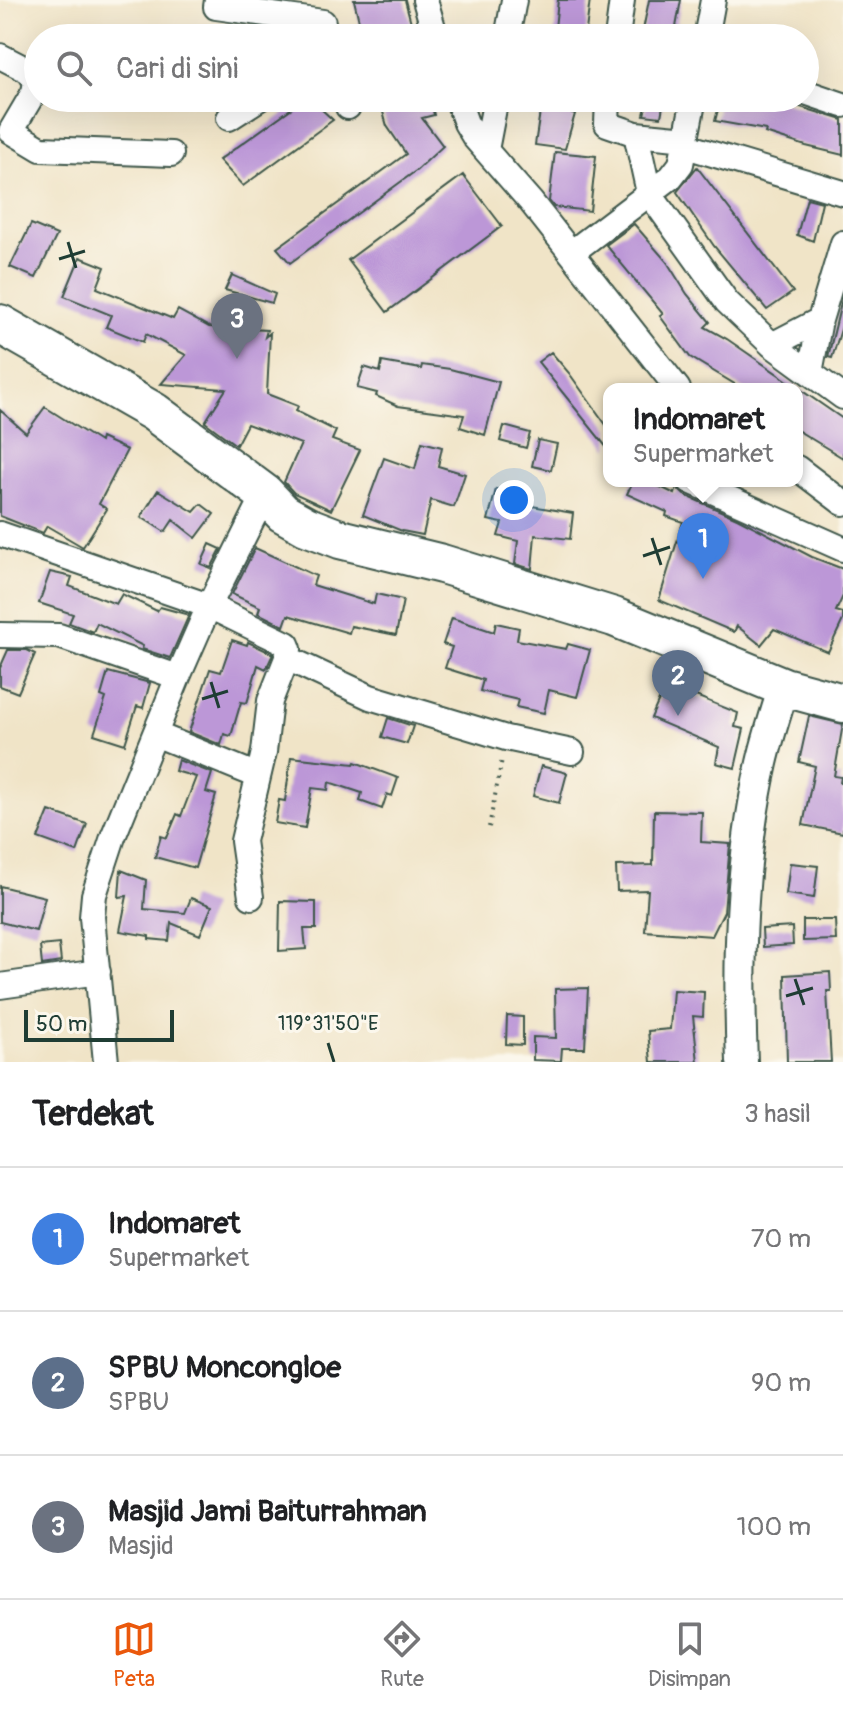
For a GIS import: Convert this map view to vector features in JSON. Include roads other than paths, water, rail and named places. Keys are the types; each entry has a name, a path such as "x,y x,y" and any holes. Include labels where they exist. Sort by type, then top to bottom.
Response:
{"main road":[{"path":"0,324 154,412 265,494 283,513 306,526 340,539 442,564 614,617 784,687 843,703"}],"street":[{"path":"217,0 216,7 324,20"},
{"path":"425,0 432,24"},
{"path":"510,24 514,0"},
{"path":"619,24 622,0"},
{"path":"709,24 713,0"},
{"path":"0,56 24,68"},
{"path":"819,97 843,105"},
{"path":"24,109 11,131 41,149 171,154"},
{"path":"229,118 238,112"},
{"path":"462,112 466,123 486,150 571,253 666,383"},
{"path":"486,150 493,112"},
{"path":"607,112 607,124 636,134 686,142 843,193"},
{"path":"571,253 676,171 681,164 691,112"},
{"path":"636,134 649,193 727,302 772,345 843,397"},
{"path":"810,373 820,320 843,243"},
{"path":"772,345 820,320"},
{"path":"803,473 843,503"},
{"path":"704,487 843,549"},
{"path":"106,1062 92,917 94,895 113,837 178,677 209,606 265,494"},
{"path":"0,534 209,606 287,644 287,658 270,701 258,776 243,841 251,897"},
{"path":"0,635 59,636 178,677"},
{"path":"287,658 370,697 506,738 572,752"},
{"path":"742,1062 739,989 746,876 762,764 784,687"},
{"path":"155,734 258,776"},
{"path":"0,986 98,972"}],"place":[{"name":"Masjid Jami Baiturrahman","path":"237,359"},
{"name":"Indomaret","path":"703,579"},
{"name":"SPBU Moncongloe","path":"678,716"}]}
